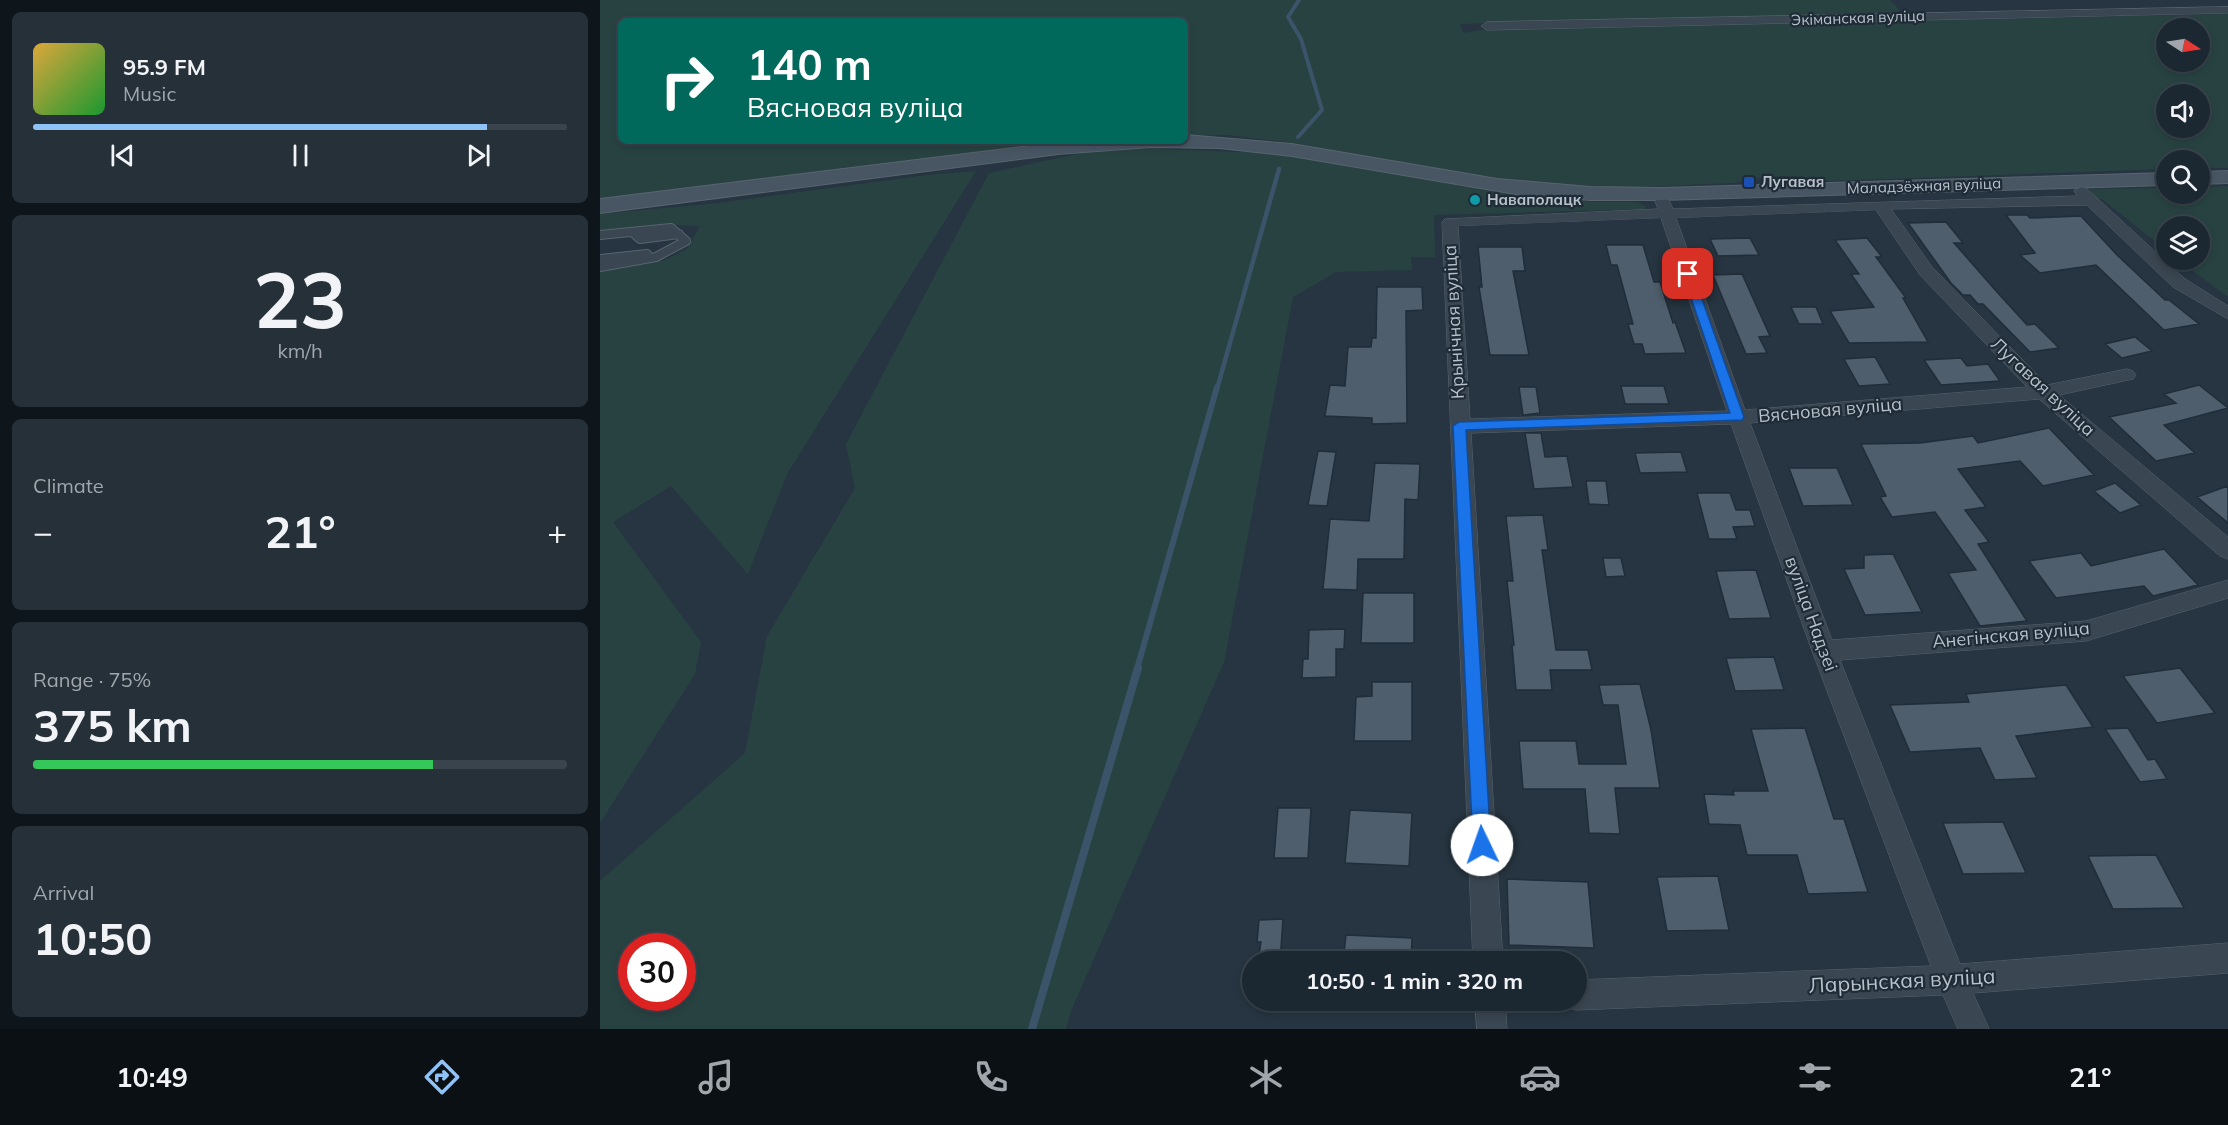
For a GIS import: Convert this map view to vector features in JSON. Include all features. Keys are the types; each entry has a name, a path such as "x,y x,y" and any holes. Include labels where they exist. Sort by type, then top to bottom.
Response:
{"main road":[{"name":"Маладзёжная вуліца","path":"1188,142 1316,152 1474,182 1664,203 2156,179"},
{"name":"Маладзёжная вуліца","path":"600,206 1107,144"},
{"path":"2210,178 2228,177"}],"street":[{"name":"Экіманская вуліца","path":"1487,26 1908,13 2228,10"},
{"path":"2073,182 2180,283 2228,314"},
{"path":"1664,203 1881,205 2090,200"},
{"name":"Крынічная вуліца","path":"1487,951 1450,222 1664,203"},
{"name":"вуліца Надзеі","path":"1664,203 1738,417 1824,651 1951,980 1974,1029"},
{"name":"Лугавая вуліца","path":"1881,205 1926,271 2043,392 2228,550"},
{"name":"Вясновая вуліца","path":"1459,426 1738,417 2043,392 2127,375"},
{"name":"Анегінская вуліца","path":"1824,651 2086,631 2228,589"},
{"name":"Ларынская вуліца","path":"1587,995 1951,980 2228,958"},
{"path":"1491,1011 1492,1029"}],"lane":[{"path":"600,235 671,228 686,241 670,253 633,263 600,267"},
{"path":"600,259 670,253"}],"green space":[{"path":"600,0 1890,0 1900,10 1890,15 1460,24 1463,33 1488,29 2228,14 2228,168 2210,168 2210,150 2156,150 2156,169 1828,181 1781,176 1734,183 1588,189 1476,177 1300,144 1227,135 1188,136 1188,18 618,18 618,144 1054,144 600,200"},
{"path":"1136,148 1265,153 1313,159 1545,201 1637,202 1646,206 1645,209 1434,215 1435,257 1411,257 1412,270 1336,272 1293,297 1224,662 1071,1011 1066,1029 600,1029 600,881 745,753 767,636 855,488 846,444 989,173 1086,152"},
{"path":"976,171 787,474 748,574 671,486 613,522 701,642 695,674 600,823 600,271 665,260 687,249 700,226 674,225 600,233 600,214 718,203 927,175"},
{"path":"2228,186 2228,297 2192,270 2210,270 2210,216 2156,216 2156,242 2102,199 2094,199 2090,189 2156,188 2156,204 2210,204 2210,187"}],"building":[{"path":"2006,215 2027,215 2030,218 2081,216 2117,255 2165,300 2169,300 2199,324 2164,330 2096,265 2040,273 2020,255 2035,253"},
{"path":"1946,222 1963,243 1954,243 1997,292 2027,325 2035,324 2059,348 2030,352 1983,304 1978,304 1970,295 1963,295 1951,283 1908,223"},
{"path":"1750,238 1759,255 1718,256 1710,239"},
{"path":"1867,238 1882,257 1876,257 1906,298 1903,298 1928,342 1849,343 1830,311 1874,307 1851,274 1859,274 1835,240"},
{"path":"1606,245 1643,245 1654,282 1660,282 1673,323 1675,322 1686,353 1645,354 1642,344 1634,344 1628,324 1633,324 1617,265 1611,265"},
{"path":"1478,247 1522,247 1525,271 1513,271 1529,355 1490,355 1479,287 1482,287"},
{"path":"1742,274 1770,336 1759,337 1767,353 1746,354 1713,275"},
{"path":"1377,287 1422,287 1423,310 1406,311 1407,423 1372,424 1372,418 1325,416 1330,385 1345,386 1348,347 1371,347 1372,338 1376,338"},
{"path":"1791,307 1816,307 1823,324 1799,324"},
{"path":"2135,337 2152,351 2122,358 2105,344"},
{"path":"1875,357 1890,384 1859,386 1844,359"},
{"path":"1961,358 1967,366 1988,364 2000,381 1941,385 1924,360"},
{"path":"2199,385 2228,408 2164,425 2195,453 2156,461 2109,417 2176,403 2164,394"},
{"path":"1621,386 1664,386 1669,404 1625,404"},
{"path":"1519,387 1536,387 1540,413 1523,415"},
{"path":"2049,428 2094,475 2043,486 2020,461 1958,469 1986,507 1965,510 1989,542 1978,544 2027,621 1980,626 1948,573 1976,570 1935,512 1892,517 1880,497 1886,496 1861,444 1920,443 1973,436 1978,443"},
{"path":"1525,433 1541,433 1545,457 1567,456 1573,487 1534,489"},
{"path":"1318,451 1336,452 1327,506 1308,505"},
{"path":"1681,452 1687,472 1640,473 1635,453"},
{"path":"1375,463 1420,464 1418,500 1405,499 1404,559 1358,559 1357,590 1323,589 1330,519 1369,521"},
{"path":"1789,468 1837,468 1853,505 1803,506"},
{"path":"1586,481 1606,481 1609,505 1589,504"},
{"path":"2115,483 2141,505 2120,513 2094,491"},
{"path":"2228,486 2228,523 2197,497"},
{"path":"1697,493 1730,493 1736,510 1750,510 1755,526 1733,527 1737,539 1709,539"},
{"path":"1543,515 1548,550 1542,550 1556,650 1588,650 1592,670 1550,670 1552,690 1516,690 1507,581 1513,581 1506,516"},
{"path":"2164,549 2198,585 2153,596 2144,586 2056,598 2029,561 2081,553 2091,566"},
{"path":"1893,554 1922,612 1865,615 1844,569 1864,568 1864,555"},
{"path":"1603,558 1621,558 1625,576 1606,577"},
{"path":"1756,570 1771,618 1729,619 1716,571"},
{"path":"1363,593 1414,593 1414,643 1361,643"},
{"path":"1345,629 1344,649 1336,649 1336,677 1302,678 1303,659 1308,659 1309,630"},
{"path":"1774,657 1784,690 1735,691 1726,658"},
{"path":"2180,668 2215,713 2157,723 2123,676"},
{"path":"1372,682 1412,682 1412,741 1354,741 1356,697 1372,696"},
{"path":"1640,684 1651,730 1660,788 1615,788 1620,834 1589,833 1585,789 1523,789 1519,741 1576,741 1579,764 1626,764 1618,705 1603,705 1599,685"},
{"path":"2066,685 2093,727 2016,736 2037,778 1995,780 1980,748 1910,752 1890,705 1969,702 1966,694"},
{"path":"1805,728 1834,819 1844,819 1868,892 1808,894 1797,855 1747,855 1740,825 1709,824 1704,794 1734,795 1733,791 1768,791 1751,729"},
{"path":"2128,728 2148,760 2155,759 2167,779 2140,782 2105,729"},
{"path":"1278,808 1311,808 1308,858 1274,858"},
{"path":"1350,810 1412,813 1409,866 1345,863"},
{"path":"2003,822 2026,873 1963,874 1943,823"},
{"path":"2156,855 2184,908 2113,909 2088,856"},
{"path":"1718,876 1729,930 1667,931 1657,877"},
{"path":"1507,879 1588,882 1594,948 1509,945"},
{"path":"1283,919 1281,951 1260,951 1261,942 1257,942 1259,920"},
{"path":"1346,935 1412,938 1411,951 1344,951"}],"waterway":[{"path":"1298,137 1322,110 1301,39 1288,17 1299,0"},
{"path":"1217,389 1279,169"},
{"path":"1137,669 1217,387"},
{"path":"1032,1029 1138,668"}],"place":[{"name":"Лугавая","path":"1749,182"},
{"name":"Наваполацк","path":"1475,200"}],"route":[{"path":"1482,845 1459,426 1738,417 1688,274"}]}
